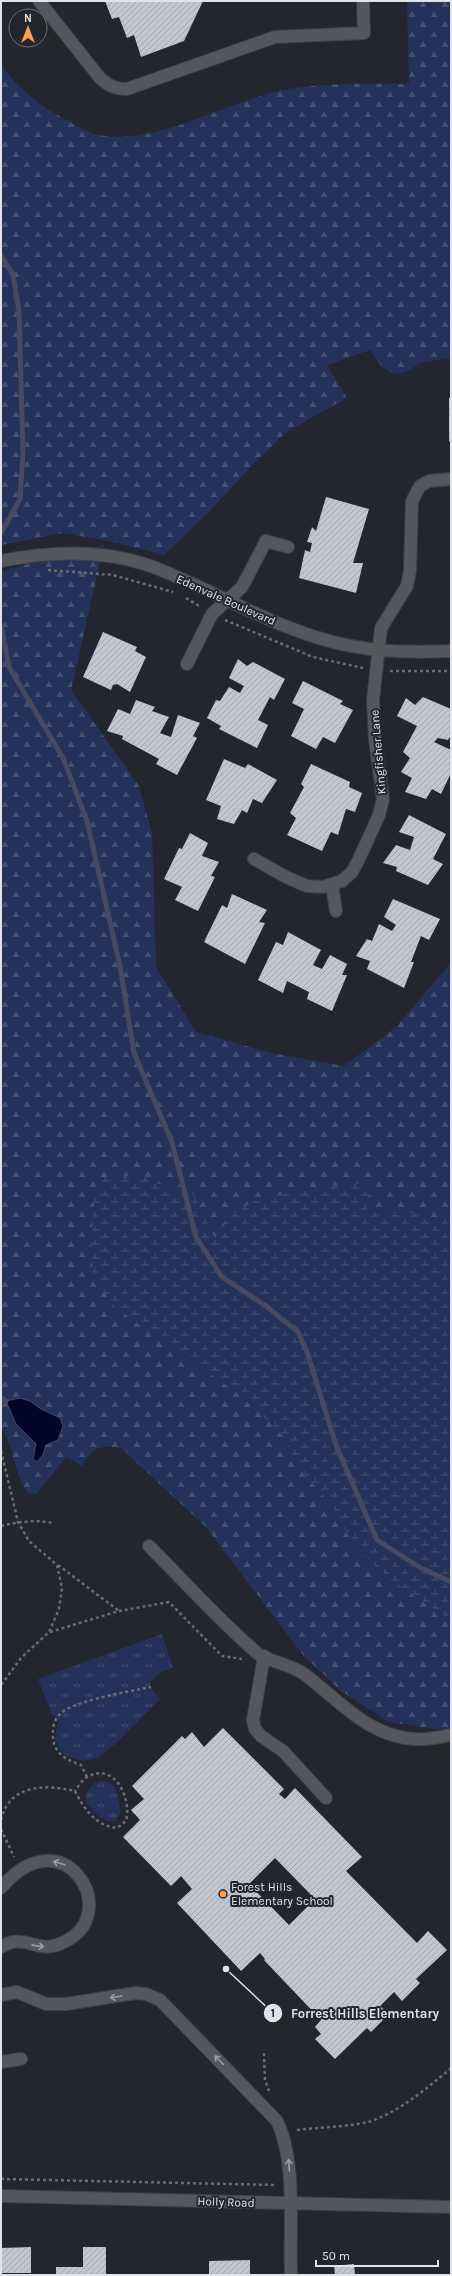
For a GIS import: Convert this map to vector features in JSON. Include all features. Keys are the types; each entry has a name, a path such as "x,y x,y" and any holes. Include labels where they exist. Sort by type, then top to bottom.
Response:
{"street":[{"path":"39,1 100,78 108,85 117,89 127,89 275,37 364,33 363,1"},
{"name":"Kingfisher Lane","path":"254,858 288,878 307,886 323,887 332,885 342,881 352,872 370,837 383,799 375,739 374,700 381,628 407,586 410,571 412,501 420,486 429,481 451,479"},
{"path":"187,664 212,614 242,587 266,541 288,547"},
{"name":"Edenvale Boulevard","path":"1,561 28,555 71,553 114,557 155,568 282,625 322,639 379,650 415,653 451,651"},
{"path":"332,885 336,912"},
{"path":"148,1546 261,1655 303,1673 345,1709 381,1731 414,1739 451,1736"},
{"path":"261,1655 253,1720 255,1729 267,1742 283,1751 326,1798"},
{"path":"1,1888 16,1872 28,1864 40,1860 51,1860 64,1864 74,1870 81,1878 89,1898 85,1921 70,1939 59,1945 48,1947 13,1942 1,1947"},
{"path":"1,1995 16,1992 46,2004 66,2004 136,1994 146,1994 160,2000 277,2121 287,2148 290,2204 291,2275"},
{"path":"1,2062 21,2059"},
{"name":"Holly Road","path":"1,2196 451,2207"}],"path":[{"path":"46,570 113,575 180,594 212,614 313,657 377,671 451,671"},
{"path":"1,1451 18,1522 29,1541 119,1611"},
{"path":"1,1526 18,1522 44,1521 53,1523"},
{"path":"49,1632 62,1597 61,1577 58,1565"},
{"path":"1,1686 21,1658 49,1632 119,1611 169,1602 222,1656 246,1659 261,1655"},
{"path":"87,1777 81,1765 67,1760 56,1749 53,1742 53,1727 59,1715 74,1705 151,1686"},
{"path":"103,1774 116,1780 122,1786 128,1807 126,1821 117,1828 104,1826 86,1810 75,1791 87,1777 103,1774"},
{"path":"1,1820 8,1802 24,1790 47,1788 75,1791"},
{"path":"1,1829 14,1857"},
{"path":"298,2130 368,2122 383,2116 433,2084 451,2068"},
{"path":"1,2179 289,2186"}],"green space":[{"path":"407,1 451,1 451,358 422,362 406,372 393,374 382,367 370,350 327,365 347,398 288,431 254,463 209,512 164,555 109,541 63,533 1,545 1,65 14,81 37,102 83,129 95,134 116,137 139,135 163,130 279,91 328,85 409,84"},
{"path":"104,545 71,690 139,786 152,833 156,967 196,1032 271,1053 344,1066 395,1028 451,963 451,1728 434,1729 389,1722 341,1691 303,1655 205,1526 121,1448 102,1447 97,1449 93,1451 82,1466 66,1457 36,1494 28,1493 23,1486 9,1444 1,1427 1,571"},
{"path":"144,1176 170,1189 192,1192 215,1238 232,1214 254,1201 299,1191 360,1183 371,1185 367,1210 407,1212 432,1218 451,1217 451,1620 393,1582 355,1547 331,1505 296,1463 285,1438 256,1409 233,1390 113,1306 93,1275 91,1239 95,1195 104,1177"},
{"path":"162,1634 173,1668 161,1672 150,1682 152,1690 160,1699 101,1756 85,1761 69,1757 62,1752 56,1741 59,1720 52,1715 38,1679"},
{"path":"101,1781 111,1784 118,1796 121,1812 115,1821 103,1819 87,1804 86,1793 94,1783"}],"shaded area":[{"path":"20,1398 30,1401 41,1409 60,1418 63,1426 58,1440 46,1445 43,1455 37,1462 33,1459 36,1444 16,1424 6,1401"}],"building":[{"path":"105,1 203,1 184,41 141,57 134,35 127,38 119,17 112,19"},
{"path":"449,398 451,398 451,442 449,441"},
{"path":"326,497 369,509 353,563 363,563 356,593 299,578 305,550 310,552 312,543 307,542 312,527 316,531"},
{"path":"103,632 137,647 135,651 146,657 130,692 117,684 113,685 111,690 83,677"},
{"path":"238,659 247,666 253,662 285,679 274,700 270,697 258,720 268,725 257,748 219,729 221,726 207,718 216,700 220,701 229,687 240,693 244,686 229,678"},
{"path":"303,681 343,701 340,704 353,710 335,743 323,737 316,749 291,736 304,709 292,703"},
{"path":"423,697 451,709 451,735 448,740 438,738 434,742 451,750 451,773 441,794 432,789 426,799 405,792 412,778 401,772 410,758 403,752 417,726 397,716 406,698 415,705"},
{"path":"136,700 155,707 152,711 169,717 160,733 171,737 178,715 200,723 193,736 197,738 177,775 156,764 159,759 122,739 123,736 107,731 118,709 130,714"},
{"path":"224,759 245,768 248,764 277,780 262,803 253,799 247,813 242,810 234,824 217,819 221,806 206,800"},
{"path":"311,764 350,782 349,787 362,793 355,812 346,809 338,835 331,832 322,851 287,835 296,818 290,813 304,787 301,784"},
{"path":"409,815 446,834 433,859 443,864 428,885 396,871 397,867 383,863 396,845 410,850 414,837 399,832"},
{"path":"190,833 208,843 202,856 219,862 211,876 215,877 198,911 175,900 182,887 164,879 179,848 182,849"},
{"path":"232,894 267,910 259,922 265,923 245,964 204,942 222,905 227,908"},
{"path":"393,899 440,919 429,940 421,936 411,962 414,962 404,988 367,969 370,961 356,956 367,939 372,941 379,924 392,931 396,925 384,917"},
{"path":"288,932 321,950 313,965 322,969 330,955 347,964 342,975 347,975 332,1011 307,999 309,992 287,981 283,993 258,980 276,942 283,945"},
{"name":"Forest Hills Elementary School","path":"223,1728 284,1789 279,1794 285,1799 295,1788 362,1857 346,1871 417,1943 428,1931 447,1950 416,1979 420,1983 402,2001 394,1992 380,2006 389,2014 371,2032 367,2028 335,2059 315,2039 321,2034 315,2027 321,2020 264,1960 265,1959 260,1953 241,1971 177,1903 192,1889 181,1876 171,1886 123,1837 140,1820 131,1810 144,1799 132,1786 182,1736 185,1739 192,1732 204,1747","holes":["275,1858 315,1899 289,1925 249,1884"]},
{"path":"31,2247 31,2273 1,2273 1,2248"},
{"path":"83,2247 106,2247 106,2275 56,2275 56,2267 83,2267"},
{"path":"250,2260 250,2275 209,2275 209,2261"},
{"path":"354,2264 355,2275 335,2275 334,2266"}],"waterway":[{"path":"1,256 13,274 19,312 23,453 20,499 1,533"},
{"path":"1,626 9,667 63,758 87,821 120,966 134,1053 172,1142 196,1237 222,1277 266,1306 298,1332 307,1352 336,1445 377,1540 421,1568 451,1582"},
{"path":"1,1398 6,1401 1,1398"}],"place":[{"name":"Forest Hills Elementary School","path":"223,1894"},
{"name":"Forrest Hills Elementary","path":"226,1969"}]}
